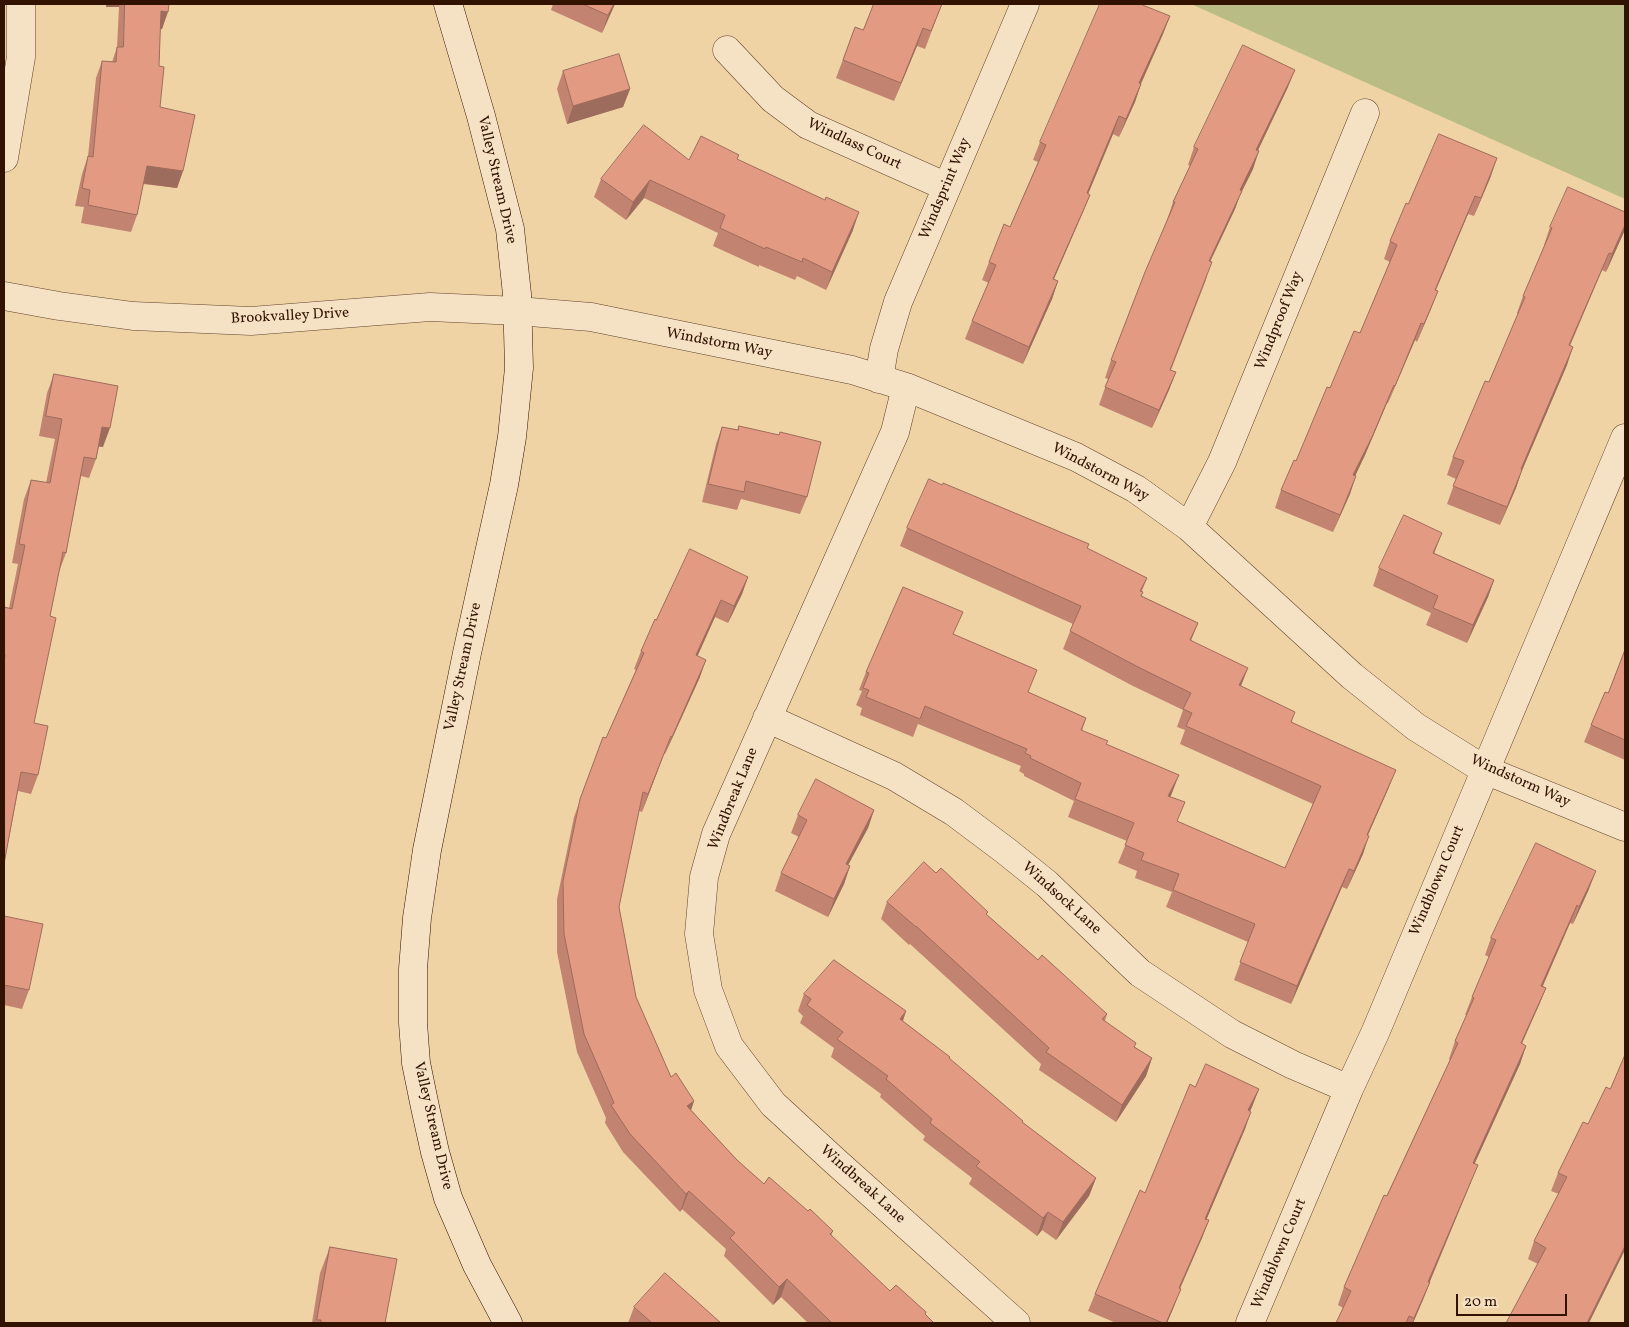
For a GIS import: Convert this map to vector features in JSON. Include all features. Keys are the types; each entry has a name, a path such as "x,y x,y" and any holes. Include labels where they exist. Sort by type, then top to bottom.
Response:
{"street":[{"path":"4,158 21,57 21,4"},
{"name":"Valley Stream Drive","path":"448,4 481,116 510,229 518,311 519,368 504,485 466,652 427,850 417,918 413,969 413,1023 416,1062 435,1152 448,1198 465,1239 508,1323"},
{"name":"Windsprint Way","path":"879,379 884,349 898,302 1025,4"},
{"name":"Windlass Court","path":"727,50 772,99 808,125 947,187"},
{"name":"Windproof Way","path":"1188,527 1222,462 1365,113"},
{"name":"Brookvalley Drive","path":"4,296 133,316 251,321 430,307 518,311"},
{"name":"Windstorm Way","path":"518,311 591,317 852,370 906,387 1076,457 1136,489 1188,527 1352,676 1416,727 1484,770 1625,827"},
{"name":"Windbreak Lane","path":"906,387 894,432 716,834 704,877 700,934 708,990 728,1046 773,1104 1016,1323"},
{"name":"Windblown Court","path":"1250,1323 1349,1089 1375,1033 1625,438"},
{"name":"Windsock Lane","path":"767,718 894,776 954,812 1047,884 1140,972 1232,1034 1293,1065 1349,1089"}],"green space":[{"path":"1191,4 1625,4 1625,199"}],"building":[{"path":"125,4 169,4 168,12 161,11 159,66 164,67 160,107 195,115 183,171 147,166 137,215 88,205 90,190 82,188 88,156 93,157 102,61 116,62 117,47 123,47"},
{"path":"583,4 614,4 608,15"},
{"path":"874,4 942,4 931,31 923,28 901,83 843,60 855,27 863,30"},
{"path":"1100,4 1140,4 1170,16 1139,83 1141,84 1126,119 1119,116 1087,193 1090,195 1053,279 1058,281 1029,347 972,321 996,265 989,262 1004,224 1010,227 1046,145 1040,142"},
{"path":"1243,45 1295,70 1256,150 1259,151 1209,261 1212,262 1170,370 1176,372 1159,410 1105,387 1116,362 1111,360 1145,272 1175,202 1173,202 1198,149 1194,147"},
{"path":"619,54 630,89 573,106 563,71"},
{"path":"644,125 689,160 701,136 739,155 737,159 825,200 826,197 859,212 832,272 803,258 802,262 766,247 765,249 720,228 725,215 650,180 633,202 601,179"},
{"path":"1439,134 1497,158 1481,198 1475,196 1435,290 1438,291 1424,324 1421,323 1395,386 1353,475 1356,476 1340,515 1281,490 1294,460 1296,461 1327,387 1330,388 1354,331 1360,333 1397,245 1390,241"},
{"path":"1568,187 1625,212 1625,225 1612,254 1609,253 1569,345 1573,347 1521,469 1507,507 1453,486 1464,461 1453,457 1485,381 1489,382 1525,297 1523,296 1552,228 1550,227"},
{"path":"54,374 118,386 110,428 102,427 96,459 84,457 66,553 63,552 50,616 56,618 34,723 48,726 38,775 21,772 4,864 4,607 12,609 25,545 19,544 31,480 50,483 62,419 46,416"},
{"path":"739,426 779,435 780,432 821,442 807,497 746,481 744,492 708,484 722,427 738,430"},
{"path":"929,479 942,485 943,483 1089,544 1087,548 1147,578 1140,591 1143,592 1141,596 1198,623 1190,640 1248,668 1239,685 1295,712 1291,722 1396,770 1367,835 1369,836 1354,871 1349,869 1297,986 1240,962 1255,924 1173,890 1179,874 1141,860 1144,853 1125,845 1134,823 1075,799 1081,783 1030,758 1031,756 1025,753 1027,749 925,706 920,719 866,697 869,690 863,688 869,673 866,672 903,587 963,612 953,634 1037,670 1028,692 1086,718 1081,730 1108,741 1106,744 1179,775 1168,796 1185,802 1177,821 1285,868 1321,786 1186,726 1192,713 1183,709 1191,693 1070,631 1081,606 907,528"},
{"path":"1404,515 1442,533 1433,553 1494,580 1473,625 1433,608 1438,596 1379,568"},
{"path":"690,549 748,577 734,606 721,600 696,655 706,660 671,736 648,794 643,792 619,907 636,997 671,1077 676,1073 694,1101 687,1106 737,1160 764,1184 769,1177 808,1211 810,1209 833,1231 830,1234 890,1291 896,1285 926,1312 925,1314 934,1323 832,1323 787,1279 779,1287 730,1238 735,1233 689,1191 686,1194 630,1134 611,1105 614,1103 584,1034 564,934 563,881 580,799 603,737 606,738 644,653 641,651 655,619"},
{"path":"1625,650 1625,740 1591,725 1605,692 1608,693"},
{"path":"816,779 874,810 846,864 850,866 834,899 781,873 807,820 798,815"},
{"path":"1536,843 1596,871 1579,907 1577,905 1541,986 1546,988 1521,1043 1526,1046 1473,1163 1478,1165 1428,1282 1430,1282 1414,1318 1409,1316 1406,1323 1336,1323 1351,1291 1344,1287 1384,1195 1387,1196 1458,1043 1455,1041 1496,940 1491,938"},
{"path":"924,862 936,873 941,868 988,912 986,914 1038,960 1042,955 1107,1014 1102,1019 1136,1043 1134,1047 1152,1058 1122,1105 1046,1052 1049,1048 916,926 887,902"},
{"path":"4,916 43,924 29,990 4,985"},
{"path":"834,960 906,1011 900,1019 950,1057 1022,1122 1096,1178 1063,1222 1048,1212 1043,1218 976,1166 980,1162 930,1123 932,1119 886,1079 888,1076 837,1039 843,1032 807,1005 811,999 804,994"},
{"path":"1625,1055 1625,1246 1587,1323 1506,1323 1546,1248 1534,1241 1567,1177 1558,1173 1583,1122 1588,1124 1606,1087 1610,1089"},
{"path":"1206,1064 1259,1089 1248,1110 1251,1112 1205,1219 1209,1220 1179,1288 1181,1289 1166,1323 1163,1323 1095,1294 1140,1190 1145,1193 1190,1084 1195,1087"},
{"path":"330,1247 397,1259 385,1323 321,1323 321,1320 317,1320"},
{"path":"665,1273 721,1323 652,1323 634,1307"}]}
